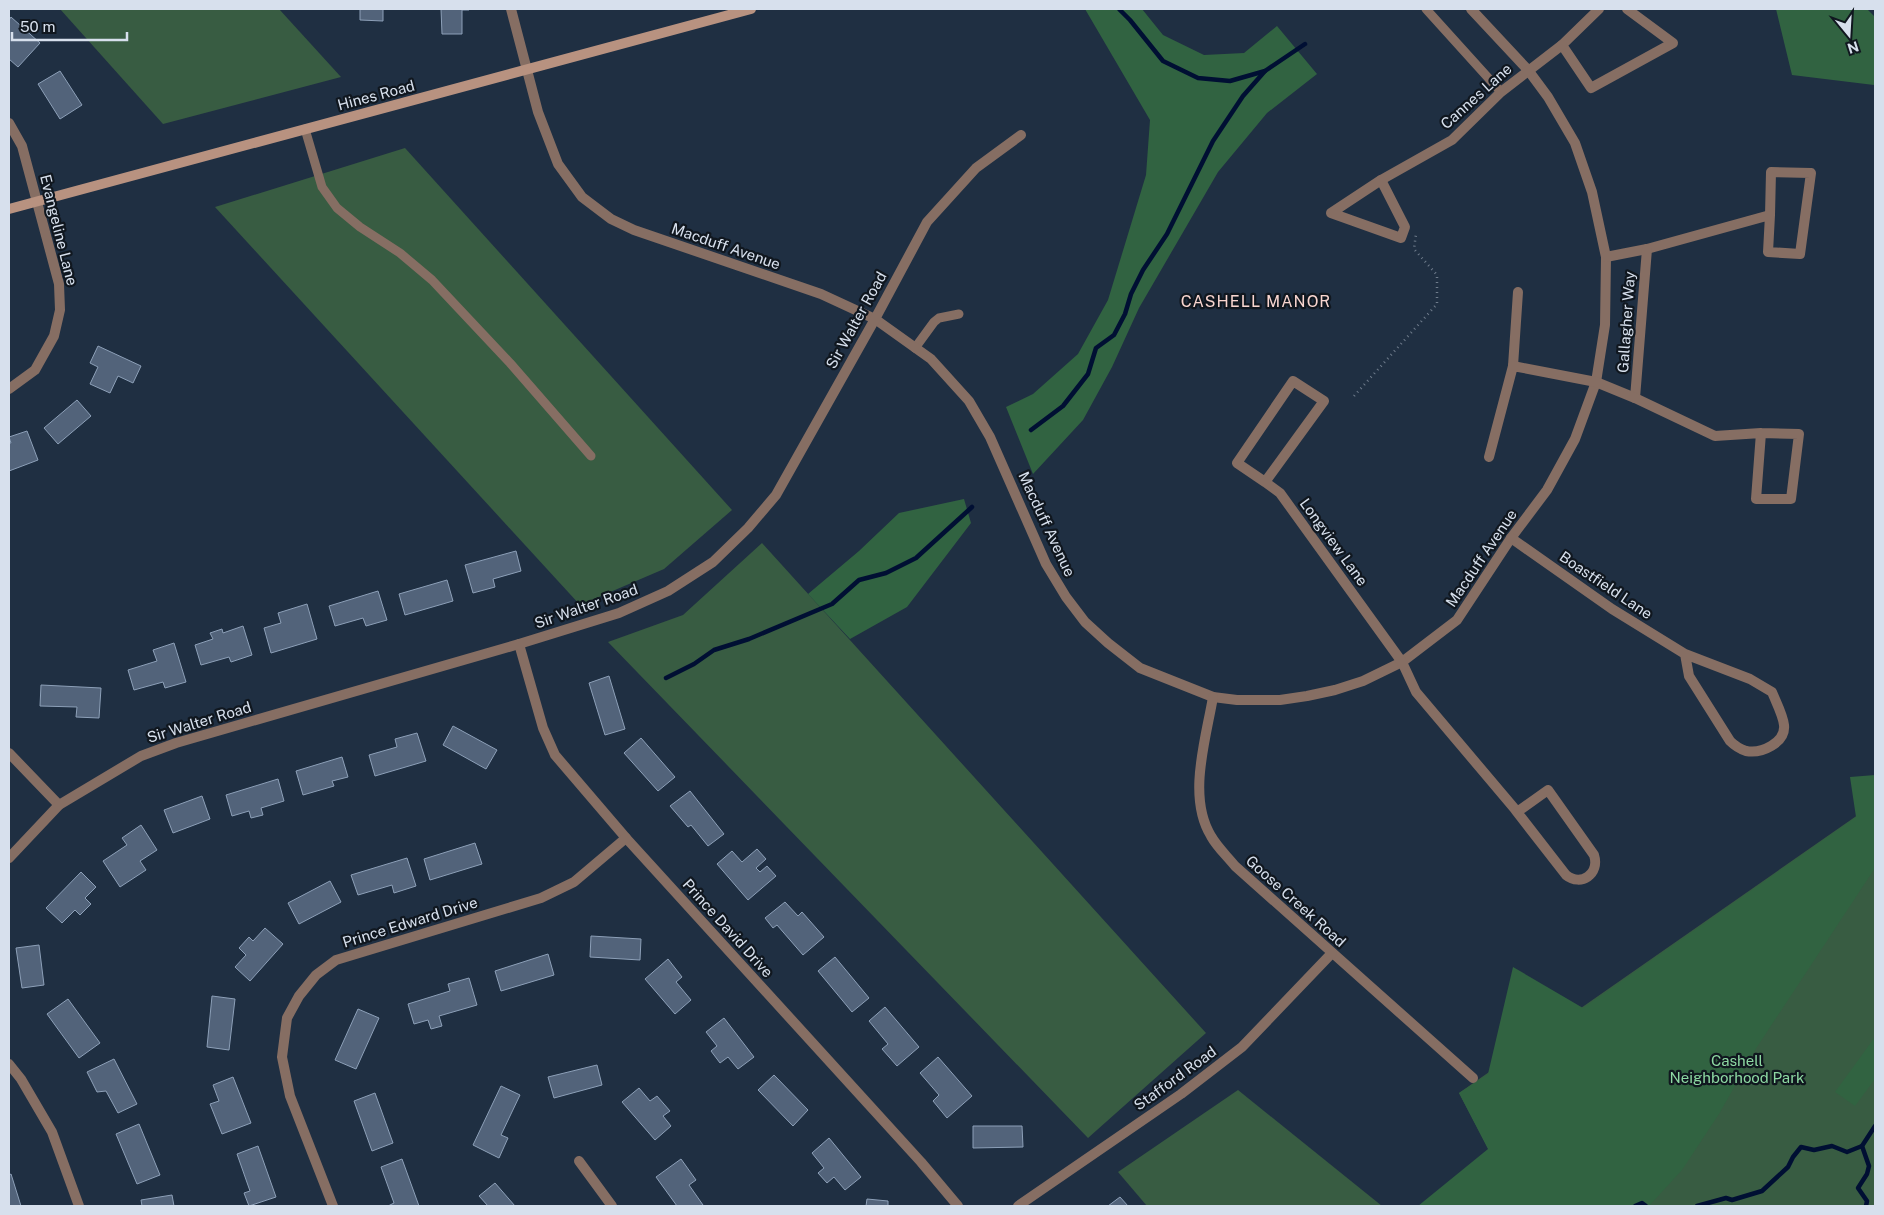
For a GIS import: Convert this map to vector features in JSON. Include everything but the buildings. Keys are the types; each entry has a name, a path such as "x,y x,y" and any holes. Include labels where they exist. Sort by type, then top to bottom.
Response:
{"street":[{"name":"Macduff Avenue","path":"511,9 538,112 558,164 582,197 611,219 634,230 821,294 875,319 931,359 969,401 990,437 1046,564 1066,597 1085,622 1140,668 1213,697 1259,700 1307,696 1363,681 1402,662 1456,620 1511,538 1547,490 1575,439 1596,382 1605,324 1606,257 1592,192 1575,143 1548,97 1528,70 1471,9"},
{"name":"Hines Road","path":"9,209 751,9"},
{"name":"Cannes Lane","path":"1381,180 1405,227 1401,238 1331,213 1381,180 1452,140 1501,92 1562,45 1599,9"},
{"path":"1562,45 1591,88 1673,43 1626,9"},
{"name":"Evangeline Lane","path":"9,123 22,146 60,284 60,310 54,336 35,370 9,389"},
{"name":"Sir Walter Road","path":"9,858 59,805 141,756 176,743 520,644 619,613 668,591 713,562 748,528 776,494 875,319 927,222 976,168 1021,134"},
{"path":"1771,172 1811,173 1800,254 1768,252 1770,215 1771,172"},
{"name":"Gallagher Way","path":"1606,257 1646,249 1770,215"},
{"name":"Gallagher Way","path":"1635,398 1646,249"},
{"path":"1489,457 1513,366 1518,292"},
{"name":"Gallagher Way","path":"1513,366 1596,382 1635,398 1715,436 1761,433 1799,434 1790,499 1756,499 1761,433"},
{"name":"Longview Lane","path":"1265,482 1324,400 1293,381 1237,463 1265,482 1280,492 1402,662 1410,683 1421,700 1517,812 1566,875 1574,880 1582,880 1592,875 1596,864 1594,855 1548,790 1517,812"},
{"name":"Boastfield Lane","path":"1511,538 1612,609 1685,654 1750,679 1772,692 1784,726 1783,732 1776,743 1761,751 1748,751 1736,747 1730,741 1689,676 1685,654"},
{"name":"Prince David Drive","path":"520,644 544,728 555,755 626,838 921,1162 958,1206"},
{"name":"Goose Creek Road","path":"1213,697 1199,784 1201,811 1210,836 1235,866 1473,1078"},
{"path":"9,753 59,805"},
{"name":"Prince Edward Drive","path":"333,1206 290,1096 282,1057 287,1018 299,996 316,975 336,960 541,898 566,886 574,882 626,838"},
{"name":"Stafford Road","path":"1018,1206 1181,1094 1242,1047 1332,953"},
{"path":"9,1064 21,1079 52,1132 79,1206"},
{"path":"579,1161 612,1206"}],"lane":[{"path":"1426,9 1501,92"},
{"path":"305,129 322,187 337,208 432,280 510,363 591,456"},
{"path":"915,348 939,318 960,314"}],"path":[{"path":"1354,396 1437,304 1437,275 1414,248 1417,236 1414,228"}],"green space":[{"path":"60,9 279,9 341,77 163,124"},
{"path":"1085,9 1142,9 1163,35 1204,55 1244,53 1277,26 1317,74 1267,113 1218,172 1139,308 1112,367 1083,420 1033,474 1006,407 1033,394 1078,354 1108,300 1146,175 1150,120"},
{"path":"1776,9 1867,9 1875,17 1875,97 1874,85 1792,75"},
{"path":"405,148 732,510 664,569 580,605 215,207"},
{"path":"964,499 971,523 907,607 850,639 808,594 859,551 899,513"},
{"path":"762,543 1206,1033 1088,1138 608,642 683,615"},
{"name":"Cashell Neighborhood Park","path":"1875,775 1875,868 1757,1047 1719,1114 1682,1170 1649,1206 1418,1206 1488,1149 1459,1093 1488,1074 1513,967 1583,1008 1856,817 1850,777"},
{"name":"Cashell Neighborhood Park","path":"1875,803 1875,1206 1515,1206 1518,1205 1459,1093"},
{"path":"1875,1037 1875,1079 1855,1106 1835,1092"},
{"path":"1238,1090 1382,1206 1147,1206 1118,1172"}],"waterway":[{"path":"1119,9 1163,61 1198,78 1230,81 1265,71"},
{"path":"1031,430 1063,406 1088,374 1096,348 1114,335 1143,270 1167,234 1213,141 1243,96 1265,71 1305,44"},
{"path":"666,678 694,664 714,650 749,639 832,604 859,580 886,573 916,558 972,507"},
{"path":"1866,1206 1867,1201 1858,1188 1867,1174 1869,1166 1862,1146 1875,1126"},
{"path":"1697,1206 1726,1198 1732,1200 1762,1191 1788,1167 1801,1147 1814,1150 1832,1146 1847,1152 1862,1146"},
{"path":"1635,1206 1642,1203 1646,1206"}],"district":[{"name":"CASHELL MANOR","path":"1256,301"}]}
